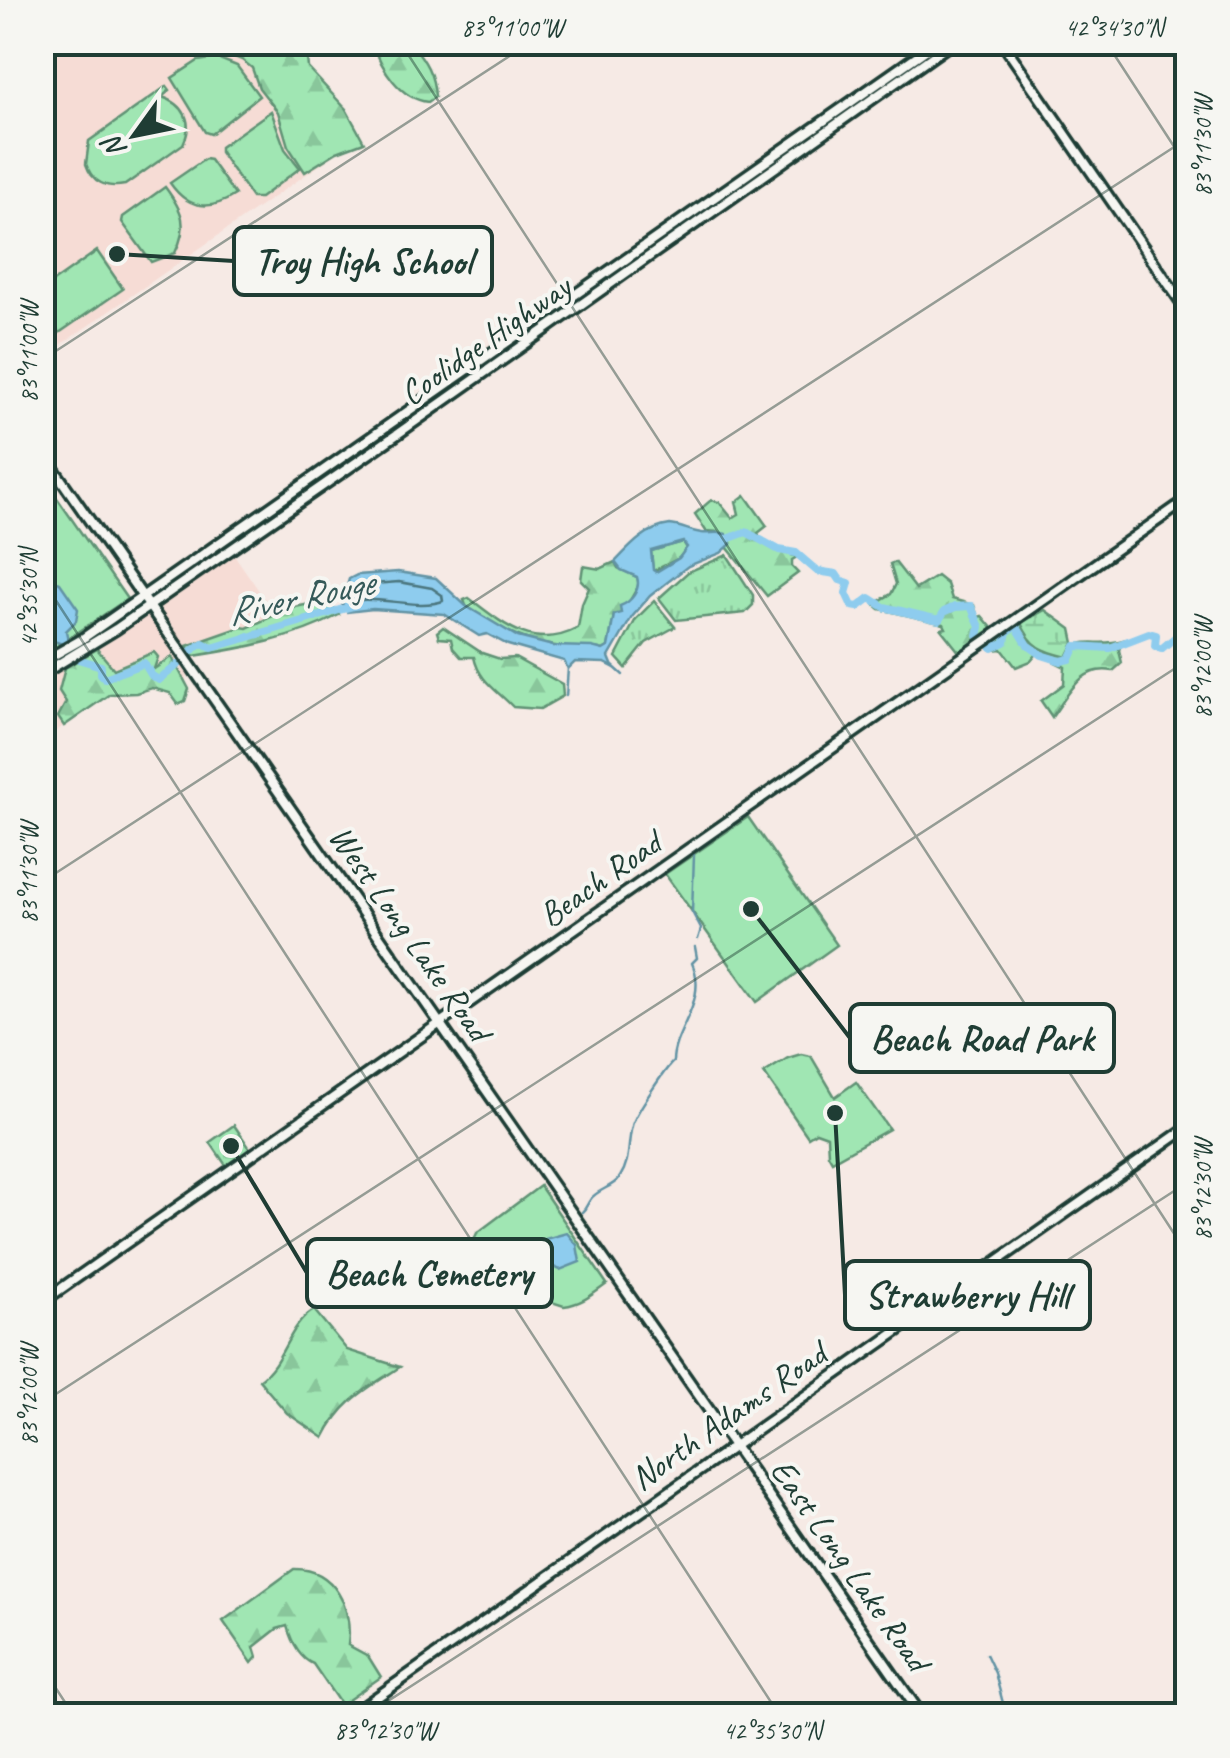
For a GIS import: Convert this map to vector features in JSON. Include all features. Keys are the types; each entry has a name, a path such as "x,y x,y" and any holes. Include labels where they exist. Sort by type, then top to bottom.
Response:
{"main road":[{"name":"Coolidge Highway","path":"906,70 937,42"},
{"name":"Coolidge Highway","path":"42,674 204,567 768,175 906,70 953,42"},
{"path":"1002,42 1188,312"},
{"name":"Coolidge Highway","path":"42,662 190,564 804,136 850,110"},
{"path":"804,136 809,140 808,146"},
{"path":"764,164 768,175"},
{"path":"754,172 758,182"},
{"name":"West Long Lake Road","path":"42,452 734,1446"},
{"name":"Beach Road","path":"42,1302 1188,500"},
{"path":"202,555 204,567"},
{"path":"190,564 190,576"},
{"path":"91,632 90,640 94,643"},
{"path":"79,640 82,651"},
{"name":"North Adams Road","path":"350,1716 1188,1127"},
{"name":"East Long Lake Road","path":"734,1446 922,1716"}],"shaded area":[{"path":"43,43 268,43 340,151 43,357"},
{"path":"233,553 284,627 212,648 195,658 186,680 110,694 49,736 43,728 42,682 97,649"}],"green space":[{"path":"200,43 294,43 293,47 307,58 308,68 346,109 364,142 337,152 305,172 288,146 278,112 259,88 252,68"},
{"path":"373,43 411,43 428,68 435,97 428,102 418,100 400,89"},
{"path":"217,58 237,66 259,96 211,134 205,132 172,78 198,61"},
{"path":"167,86 170,90 162,97 182,109 187,122 183,144 125,185 106,185 96,180 86,164 89,141"},
{"path":"271,111 285,149 300,168 260,198 252,198 220,147"},
{"path":"205,159 210,160 235,195 208,206 192,203 170,183"},
{"path":"165,187 180,211 182,234 175,253 151,262 122,222 123,217"},
{"path":"97,251 123,289 59,333 43,310 43,289"},
{"path":"46,482 127,599 43,656 42,517 46,514 42,508"},
{"path":"745,495 767,526 758,533 765,544 797,557 792,560 792,567 798,573 767,596 727,547 731,543 719,532 706,531 695,514 711,500 719,502 732,518 739,514 736,502"},
{"path":"683,542 687,548 679,558 653,571 651,551"},
{"path":"727,555 753,595 753,605 745,613 676,620 659,598 688,572"},
{"path":"615,562 618,568 637,577 639,585 622,614 614,615 608,647 603,650 530,640 487,620 466,606 464,600 469,598 520,632 547,637 562,635 578,628 589,588 581,580 583,566 600,569"},
{"path":"895,562 916,589 937,576 947,584 952,599 974,605 978,617 982,616 993,629 960,653 941,629 946,628 944,624 880,609 874,604 891,594 896,584 890,564"},
{"path":"654,601 675,627 646,643 626,668 616,657 636,619"},
{"path":"332,605 339,615 250,646 194,656 187,646 247,628 290,608"},
{"path":"1045,610 1071,629 1074,643 1067,657 1039,647 1021,623"},
{"path":"1021,623 1031,643 1040,650 1031,661 1016,667 1002,649 986,646 1014,624"},
{"path":"443,627 482,653 500,659 515,658 562,684 563,696 540,709 513,707 484,679 474,657 461,657 451,639 439,638 437,632"},
{"path":"1123,640 1119,650 1122,663 1113,671 1092,672 1084,677 1052,717 1041,701 1064,684 1065,667 1041,655 1042,652 1058,654 1077,644"},
{"path":"97,649 114,669 154,652 158,657 154,669 172,657 189,689 185,701 178,704 170,693 152,688 110,694 64,726 58,717 66,702 59,691 65,668"},
{"path":"748,817 837,945 757,1002 665,874"},
{"path":"801,1054 811,1056 835,1097 856,1082 889,1129 832,1161 827,1136 816,1132 808,1137 764,1073"},
{"path":"234,1125 251,1150 227,1167 210,1142"},
{"path":"540,1186 607,1284 570,1305 459,1272 477,1233"},
{"path":"314,1310 347,1350 400,1367 347,1405 324,1438 287,1413 259,1380 275,1364 298,1325"},
{"path":"294,1569 320,1575 330,1583 344,1605 348,1645 368,1656 381,1677 341,1705 293,1643 287,1626 254,1647 257,1657 252,1663 223,1621"}],"water":[{"path":"670,525 723,533 731,544 721,553 688,566 650,596 632,617 609,657 613,667 575,662 568,669 564,661 508,645 487,634 479,636 444,614 373,609 347,612 342,603 349,579 357,575 398,572 436,578 466,606 518,637 553,646 603,650 608,647 614,615 621,613 620,606 638,586 637,577 621,570 615,562 640,538","holes":["683,542 687,547 679,558 656,572 653,570 651,551"]},
{"path":"42,575 60,583 78,609 76,621 66,631 68,640 62,644 43,637"},
{"path":"567,1233 577,1245 580,1262 560,1270 543,1262 539,1252 545,1239"}],"waterway":[{"name":"River Rouge","path":"722,541 746,532 779,550 796,553 817,571 836,574 849,583 846,593 852,606 858,607 870,598 884,607 939,620 944,612 955,607 971,606 980,627 978,636 993,648 1005,642 1007,632 1016,626 1028,645 1061,661 1070,659 1076,646 1110,648 1149,633 1156,635 1155,646 1161,649 1178,635 1180,621 1188,614"},
{"name":"River Rouge","path":"191,651 203,643 212,648 353,606"},
{"name":"River Rouge","path":"78,659 101,666 105,678 144,663 159,680 179,664"},
{"path":"613,666 623,675"},
{"path":"566,696 568,668"},
{"path":"694,855 692,912 701,929 698,939"},
{"path":"582,1212 593,1196 620,1177 634,1120 673,1062 696,990 692,963 697,958 695,947"},
{"path":"986,1654 1004,1707"}],"place":[{"name":"Troy High School","path":"117,254"},
{"name":"Beach Road Park","path":"751,909"},
{"name":"Strawberry Hill","path":"835,1113"},
{"name":"Beach Cemetery","path":"231,1146"}]}
